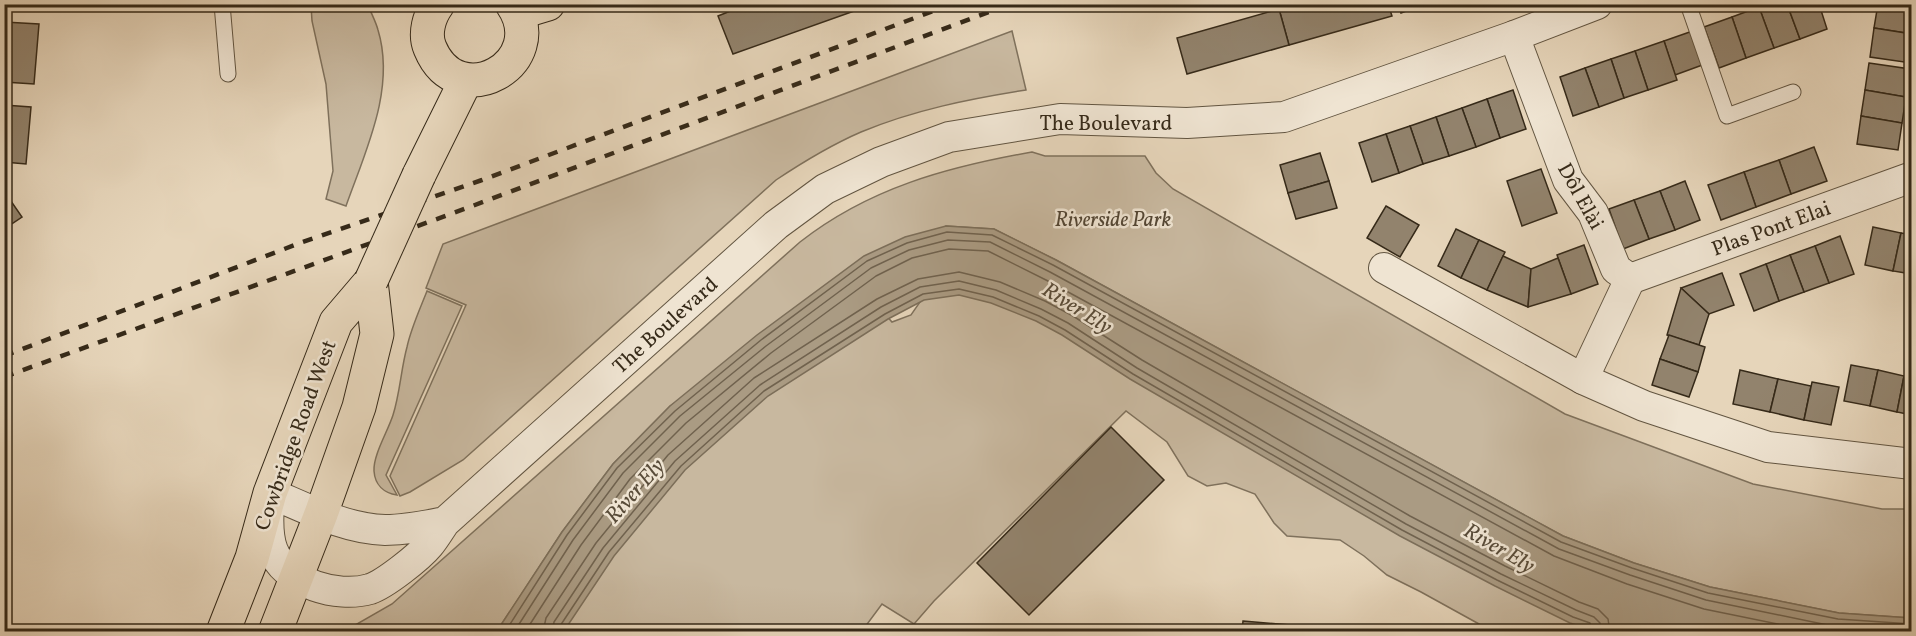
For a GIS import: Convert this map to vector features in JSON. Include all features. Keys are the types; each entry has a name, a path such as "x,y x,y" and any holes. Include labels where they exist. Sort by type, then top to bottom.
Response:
{"highway":[{"path":"438,4 432,12 427,28 429,45 436,60 447,72 466,80 484,80 498,74 510,64 518,52 526,7"},
{"name":"Cowbridge Road West","path":"223,632 252,558 270,493 336,322 370,281 419,174 466,80"},
{"path":"275,632 321,514 359,407 377,334 370,281"}],"street":[{"name":"The Boulevard","path":"270,493 267,524 271,544 279,563 296,579 324,589 358,592 381,584 414,541 429,545 445,522 776,225 825,189 881,162 949,137 1060,118 1187,123 1284,117 1514,36 1597,4"},
{"name":"Dôl Elài","path":"1514,36 1568,180 1593,213 1616,269 1630,279"},
{"name":"Plas Pont Elai","path":"1630,279 1911,177"},
{"path":"1384,268 1582,378 1644,406 1768,447 1911,464"},
{"path":"1582,378 1630,279"},
{"path":"270,493 348,524 383,530 414,541"}],"lane":[{"path":"222,4 228,74"},
{"path":"1688,4 1727,116 1793,92"}],"green space":[{"path":"311,5 368,5 377,27 383,52 381,97 376,120 346,206 326,199 333,171 326,84 312,21"},
{"path":"1012,31 1026,90 942,106 901,117 839,142 786,173 463,460 400,496 390,476 466,305 426,288 443,244"},
{"name":"Riverside Park","path":"1032,152 1045,156 1145,156 1156,173 1173,189 1565,414 1753,484 1882,509 1911,509 1911,618 1839,613 1710,587 1634,563 1563,536 1056,260 994,229 946,226 670,406 613,464 562,532 497,631 343,632 392,604 800,242 826,223 853,207 910,182 970,165"},
{"path":"958,269 1615,631 1488,631 1387,575 1340,540 1287,536 1274,523 1255,494 1226,483 1207,486 1188,476 1167,442 1126,411 934,601 914,624 882,604 862,631 545,632 662,482 877,305 892,322 911,315 931,286"},
{"path":"427,291 462,306 386,475 397,495 384,490 378,484 374,465 393,415 409,340"}],"water":[{"name":"River Ely","path":"946,226 994,229 1056,260 1563,536 1634,563 1710,587 1839,613 1911,618 1911,631 1595,631 1570,623 1400,536 1130,379 1036,321 991,303 959,295 924,300 888,319 768,396 685,470 614,556 564,631 497,631 562,532 613,464 670,406 757,335 864,256 905,237"}],"building":[{"path":"4,4 40,4 40,10 4,8"},
{"path":"748,4 855,4 857,10 733,54 718,16"},
{"path":"1296,4 1388,4 1392,16 1289,45 1279,9"},
{"path":"1398,4 1425,4 1401,13"},
{"path":"1766,4 1787,4 1800,39 1774,48 1759,7"},
{"path":"1787,4 1819,4 1827,29 1800,39"},
{"path":"1878,4 1912,7 1912,34 1874,28"},
{"path":"1759,7 1774,48 1746,58 1732,17"},
{"path":"1279,9 1289,45 1187,74 1177,38"},
{"path":"1732,17 1746,58 1719,68 1704,27"},
{"path":"4,22 39,24 34,84 4,82"},
{"path":"1704,27 1716,60 1675,75 1664,41"},
{"path":"1874,28 1912,34 1911,63 1870,57"},
{"path":"1664,41 1677,80 1648,90 1635,51"},
{"path":"1635,51 1648,90 1624,98 1611,59"},
{"path":"1611,59 1624,98 1599,107 1585,68"},
{"path":"1869,63 1910,69 1906,97 1865,90"},
{"path":"1585,68 1599,107 1573,116 1560,77"},
{"path":"1513,90 1526,129 1500,138 1487,99"},
{"path":"1865,90 1906,97 1902,123 1861,116"},
{"path":"1487,99 1500,138 1476,147 1462,108"},
{"path":"4,105 31,107 26,164 4,162"},
{"path":"1462,108 1476,147 1449,156 1436,117"},
{"path":"1861,116 1902,123 1898,150 1857,144"},
{"path":"1436,117 1449,156 1423,164 1410,126"},
{"path":"1410,126 1423,164 1399,173 1386,134"},
{"path":"1386,134 1399,173 1372,182 1359,143"},
{"path":"1814,147 1827,181 1791,194 1779,160"},
{"path":"1320,153 1329,181 1288,193 1280,165"},
{"path":"1779,160 1791,194 1756,207 1744,172"},
{"path":"1541,169 1557,213 1522,226 1507,181"},
{"path":"1744,172 1756,207 1721,220 1708,185"},
{"path":"1329,181 1337,208 1296,219 1288,193"},
{"path":"1685,181 1700,220 1675,230 1660,191"},
{"path":"4,191 22,217 4,229"},
{"path":"1660,191 1675,230 1649,239 1634,200"},
{"path":"1634,200 1649,239 1623,249 1609,209"},
{"path":"1386,206 1419,225 1400,257 1367,238"},
{"path":"1873,227 1901,233 1893,271 1865,265"},
{"path":"1456,229 1479,240 1461,278 1438,266"},
{"path":"1901,233 1912,235 1912,274 1893,271"},
{"path":"1840,236 1854,274 1829,283 1815,246"},
{"path":"1479,240 1505,252 1487,290 1461,278"},
{"path":"1584,245 1598,284 1571,294 1557,255"},
{"path":"1815,246 1829,283 1804,292 1790,255"},
{"path":"1790,255 1804,292 1779,301 1766,264"},
{"path":"1503,256 1531,269 1528,307 1487,290"},
{"path":"1558,258 1571,294 1528,307 1531,269"},
{"path":"1766,264 1779,301 1754,311 1740,274"},
{"path":"1722,273 1734,305 1709,314 1681,288"},
{"path":"1681,288 1709,314 1699,345 1667,335"},
{"path":"1669,335 1705,347 1698,372 1660,359"},
{"path":"1660,359 1698,372 1689,397 1652,385"},
{"path":"1851,365 1878,370 1870,406 1844,401"},
{"path":"1740,370 1778,379 1770,412 1733,404"},
{"path":"1878,370 1904,376 1897,412 1870,406"},
{"path":"1904,376 1912,377 1912,415 1897,412"},
{"path":"1778,379 1811,386 1804,420 1770,412"},
{"path":"1812,382 1839,387 1831,425 1804,420"},
{"path":"1111,427 1164,480 1029,615 977,563"},
{"path":"1243,621 1350,630 1350,632 1242,632"}],"railway":[{"path":"4,356 300,243 482,180 952,4"},
{"path":"4,377 467,208 1010,4"}]}
